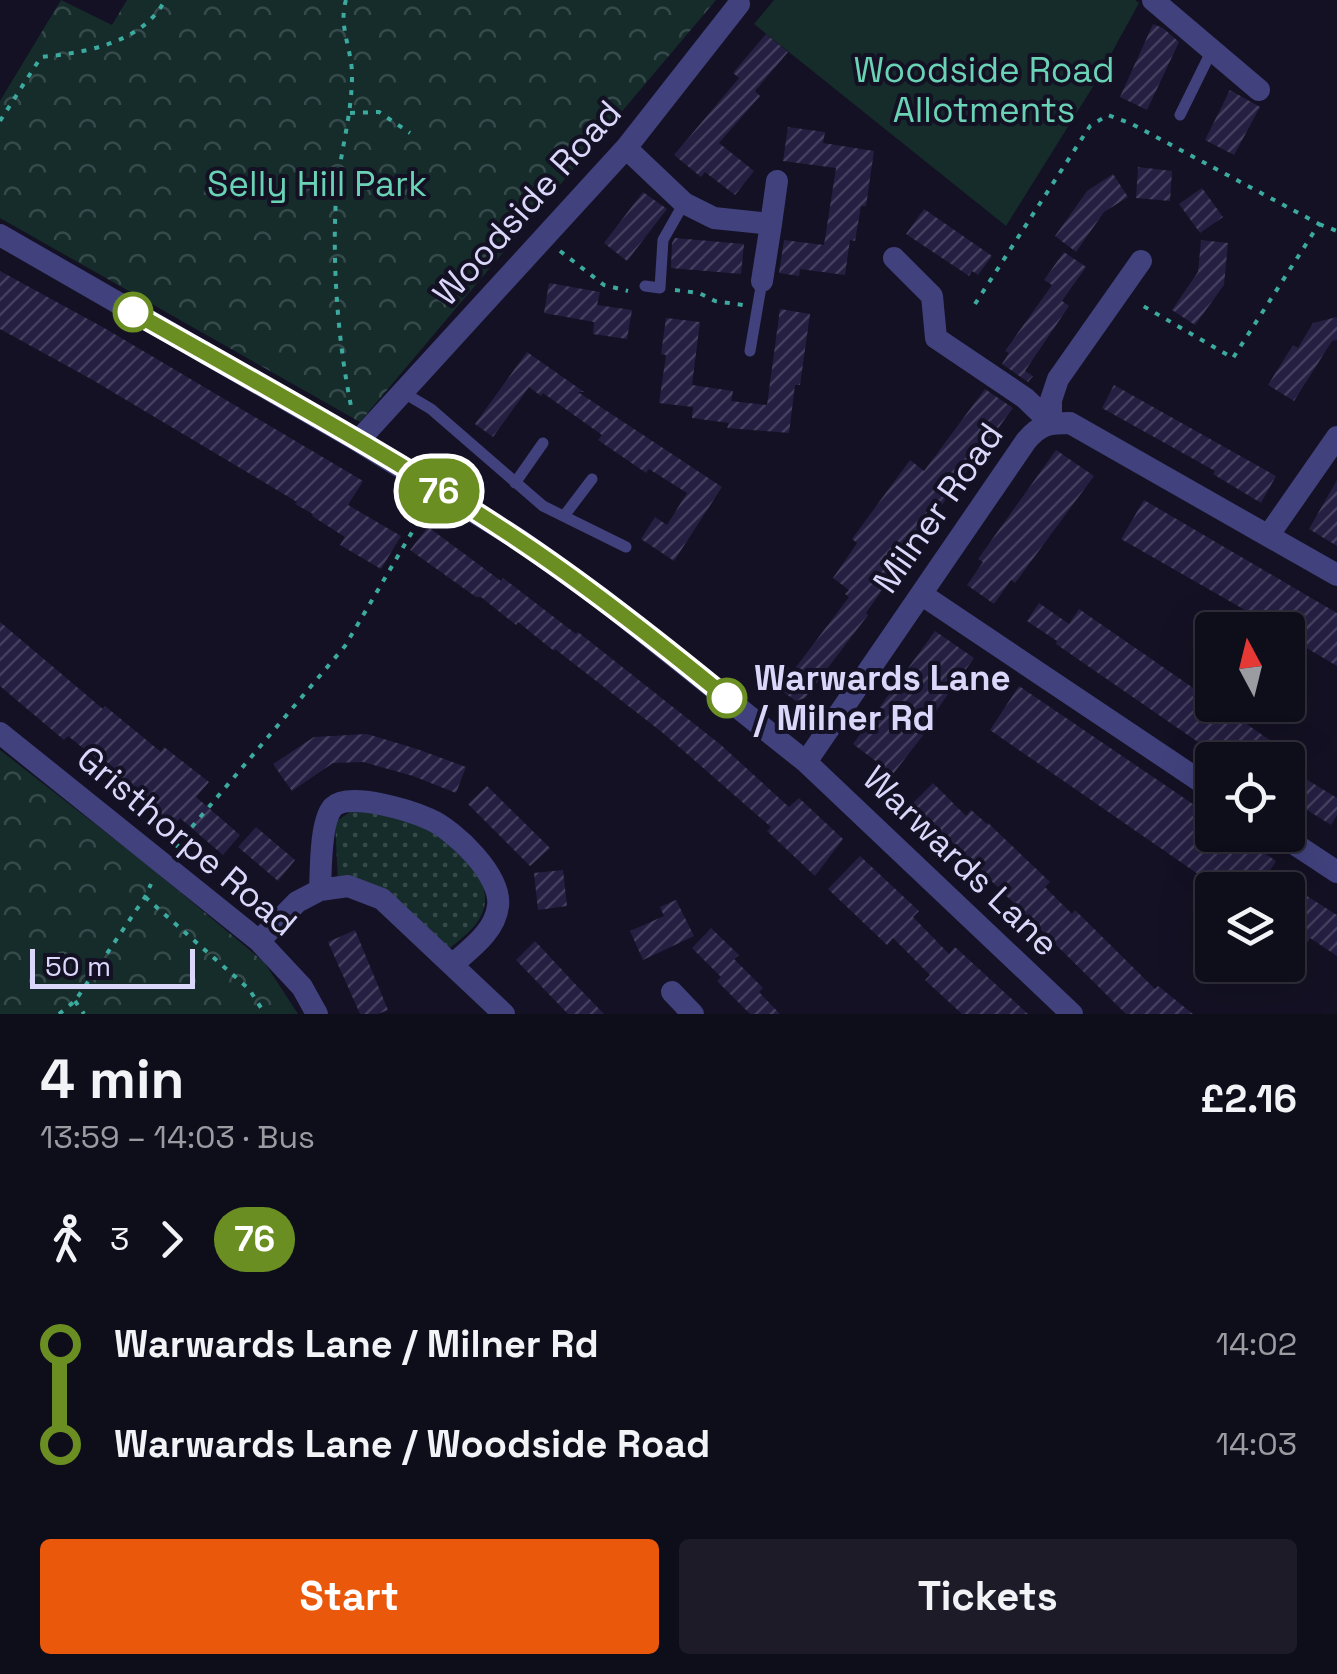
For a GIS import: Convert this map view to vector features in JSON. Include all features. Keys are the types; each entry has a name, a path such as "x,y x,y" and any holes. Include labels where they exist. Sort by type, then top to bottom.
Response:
{"street":[{"path":"1153,0 1259,90"},
{"name":"Woodside Road","path":"358,441 626,148 740,4"},
{"path":"626,148 684,203 714,218 771,224"},
{"path":"762,281 776,181"},
{"name":"Warwards Lane","path":"0,235 358,441 534,550 674,654 806,762 1072,1014"},
{"path":"894,258 932,296 936,338 1012,389 1051,424"},
{"path":"1051,424 1051,400 1058,379 1141,261"},
{"name":"Milner Road","path":"806,762 1026,441 1035,430 1051,424 1070,423 1337,575"},
{"path":"1268,536 1337,437"},
{"path":"921,594 1195,778"},
{"name":"Gristhorpe Road","path":"0,732 259,941 302,987 318,1014"},
{"path":"320,890 326,824 330,809 340,802 365,800 432,820 470,849 497,886 498,906 488,932 452,965"},
{"path":"1305,851 1337,872"},
{"path":"259,941 296,902 320,890 348,886 382,900 504,1014"},
{"path":"672,992 693,1014"}],"lane":[{"path":"1180,115 1212,50"},
{"path":"645,286 660,288 663,240 684,203"},
{"path":"750,351 762,281"},
{"path":"404,393 431,409 543,506 626,547"},
{"path":"515,483 543,443"},
{"path":"564,516 592,479"}],"path":[{"path":"0,120 41,57 74,54 108,44 145,25 164,0"},
{"path":"346,0 342,14 352,70 350,113 336,196 337,308 344,373 358,441"},
{"path":"350,113 379,112 410,133"},
{"path":"975,304 1090,126 1108,115 1337,232"},
{"path":"1119,292 1233,358 1319,224"},
{"path":"544,238 604,285 644,295 645,286"},
{"path":"660,288 758,307"},
{"path":"59,1014 74,1001 145,898 162,862 346,646 429,503"},
{"path":"145,898 250,989 266,1014"},
{"path":"74,1001 84,1014"}],"green space":[{"name":"Selly Hill Park","path":"61,0 112,25 127,0 716,0 360,422 0,218 0,101"},
{"name":"Woodside Road Allotments","path":"774,0 1139,3 1094,85 1006,226 754,24"},
{"path":"0,750 264,962 298,1014 0,1014"},
{"path":"371,810 432,829 476,870 485,897 483,910 473,928 446,951 338,881 335,822 350,812"}],"building":[{"path":"1153,24 1179,42 1147,110 1120,97"},
{"path":"766,34 788,52 755,91 760,96 719,143 754,171 735,195 705,172 701,177 674,155 739,78 733,73"},
{"path":"1230,90 1260,107 1234,155 1205,140"},
{"path":"788,127 825,132 823,143 874,151 866,206 861,206 855,241 850,240 845,275 800,269 799,276 779,273 784,240 824,245 836,168 783,161"},
{"path":"1138,167 1172,171 1170,201 1136,198"},
{"path":"1113,174 1128,197 1104,212 1076,252 1055,236 1087,191"},
{"path":"1202,188 1223,217 1200,233 1179,204"},
{"path":"643,192 667,209 627,261 604,243"},
{"path":"924,209 992,256 978,275 972,271 969,276 906,234"},
{"path":"675,238 744,244 741,274 671,268"},
{"path":"1201,240 1228,243 1224,285 1195,325 1172,310 1198,272"},
{"path":"1064,252 1086,267 1062,301 1069,306 1025,371 1033,376 1028,382 1002,364 1009,353 1005,351 1052,285 1044,280"},
{"path":"0,271 363,481 348,505 401,536 381,569 340,545 345,537 297,502 0,329"},
{"path":"549,283 600,292 597,305 632,310 627,339 593,334 594,322 544,313"},
{"path":"780,309 810,314 789,433 727,428 729,423 692,418 693,407 659,403 666,355 661,354 666,318 700,322 692,385 733,391 731,401 767,405"},
{"path":"1337,317 1337,340 1332,341 1294,401 1268,385 1293,345 1298,348 1313,323"},
{"path":"527,352 584,392 578,392 722,487 674,561 641,539 655,517 667,525 687,493 649,469 646,473 598,440 602,435 543,393 541,396 529,387 493,437 475,424"},
{"path":"1114,385 1276,476 1261,503 1213,474 1215,471 1102,408"},
{"path":"985,389 1013,408 868,615 805,698 796,701 768,681 781,663 793,671 849,597 845,594 849,590 833,578 857,543 852,539 910,460 924,471"},
{"path":"1056,450 1094,476 1015,583 1011,580 994,604 967,585 983,562 978,559"},
{"path":"1337,480 1337,546 1309,529"},
{"path":"1144,500 1337,613 1337,666 1305,647 1305,612 1244,612 1121,539"},
{"path":"428,527 578,632 721,745 789,807 799,798 843,839 815,876 767,831 771,827 663,733 518,622 516,625 410,550"},
{"path":"1039,603 1069,624 1079,609 1195,689 1195,722 1244,722 1271,741 1198,742 1027,621"},
{"path":"0,622 103,709 105,706 161,752 164,747 209,782 196,797 240,835 223,855 180,818 173,826 98,760 68,736 64,740 0,686"},
{"path":"935,631 974,658 893,774 853,744"},
{"path":"1019,686 1195,805 1195,852 1263,852 1276,861 1269,872 1195,872 990,730"},
{"path":"367,734 466,767 456,793 363,762 333,763 292,791 273,764 314,737"},
{"path":"1305,778 1337,798 1337,815 1331,825 1305,809"},
{"path":"933,783 966,816 971,810 988,823 1050,882 1045,887 1072,914 1075,910 1155,989 1158,986 1193,1014 1126,1014 911,805"},
{"path":"487,786 550,848 530,866 468,804"},
{"path":"256,827 295,860 278,881 238,847"},
{"path":"860,856 919,911 913,917 949,954 955,947 1028,1014 962,1014 925,980 930,975 893,938 887,945 828,889"},
{"path":"563,870 567,906 538,910 534,873"},
{"path":"1305,895 1337,915 1337,956 1310,938 1307,942"},
{"path":"676,900 694,936 643,960 630,931 664,916 660,907"},
{"path":"711,928 739,955 734,959 763,988 759,992 780,1014 750,1014 717,981 721,977 692,948"},
{"path":"355,930 388,1010 378,1014 360,1014 328,942"},
{"path":"535,941 604,1014 568,1014 516,960"}],"bus line":[{"name":"76","path":"133,312 358,441 520,541 602,599 727,698"}],"place":[{"name":"Warwards Lane / Milner Rd","path":"727,698"}]}
